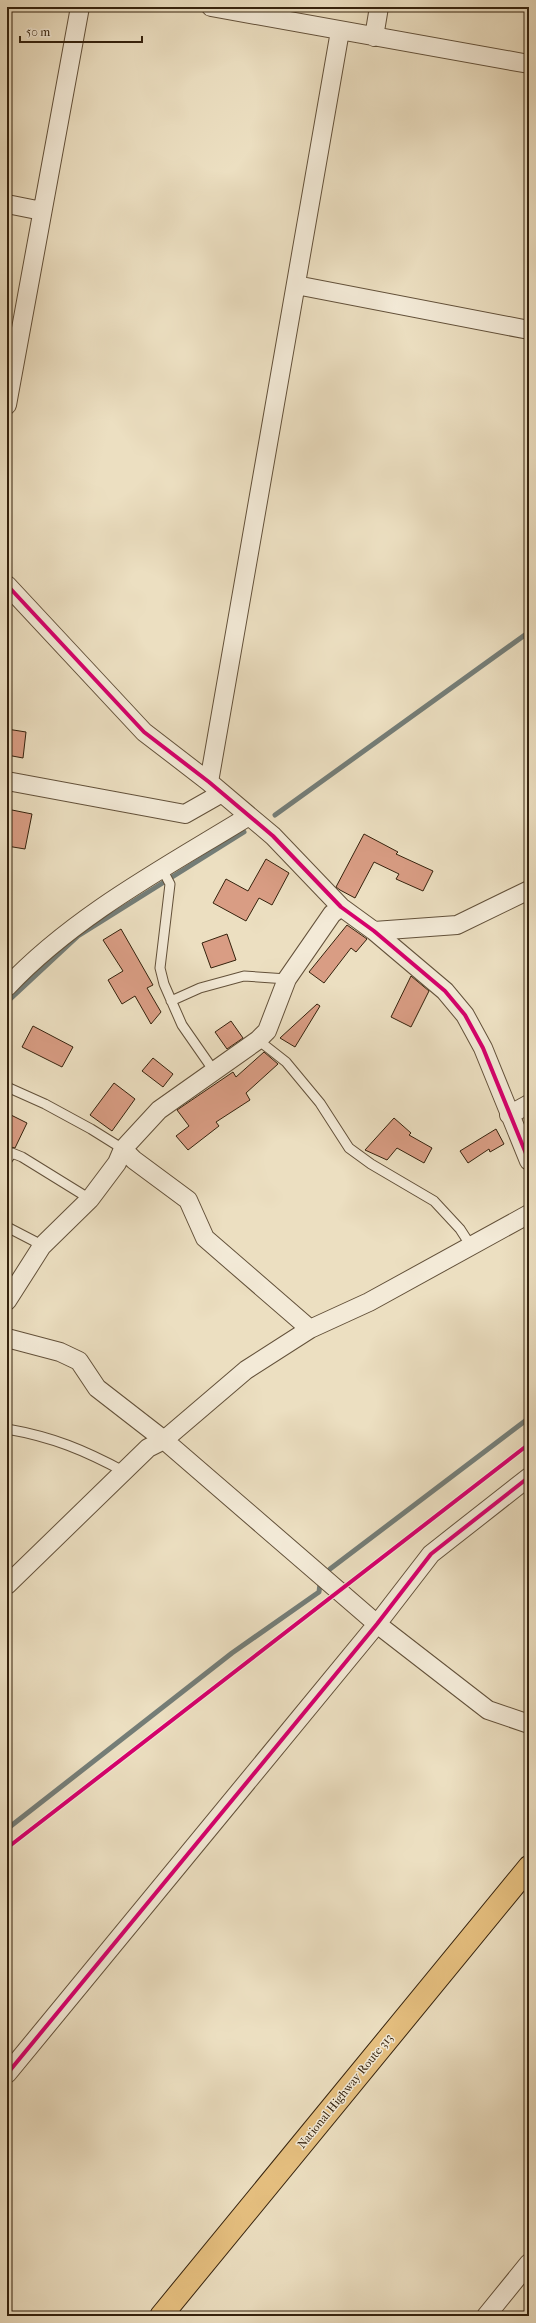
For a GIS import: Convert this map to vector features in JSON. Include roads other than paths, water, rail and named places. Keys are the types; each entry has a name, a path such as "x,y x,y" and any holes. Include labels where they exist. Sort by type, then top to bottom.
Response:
{"highway":[{"name":"National Highway Route 313","path":"161,2316 529,1867"}],"street":[{"path":"7,405 80,7"},
{"path":"211,7 529,64"},
{"path":"374,37 379,7"},
{"path":"7,781 185,814 216,788 296,285 340,31"},
{"path":"7,204 42,211"},
{"path":"296,285 529,330"},
{"path":"7,585 144,732 216,788 273,836 341,907 374,931 445,991 464,1015 483,1048 529,1161"},
{"path":"7,987 51,947 84,920 166,877 249,816"},
{"path":"374,931 457,924 529,890"},
{"path":"10,1290 41,1248 90,1199 116,1163 123,1149 159,1110 258,1040 267,1031 287,979 332,914 341,907"},
{"path":"509,1115 529,1104"},
{"path":"123,1149 134,1160 188,1200 205,1238 310,1329"},
{"path":"7,1586 148,1448 164,1440 246,1370 310,1329 369,1302 529,1214"},
{"path":"7,1338 60,1352 79,1361 97,1388 164,1440 372,1618 488,1710 529,1724"},
{"path":"7,2074 372,1618 431,1554 529,1477"},
{"path":"486,2316 529,2263"}],"lane":[{"path":"166,877 160,968 171,1001 182,1025 214,1071"},
{"path":"171,1001 200,988 244,976 287,979"},
{"path":"258,1040 286,1062 320,1103 349,1148 371,1164 434,1201 460,1229 471,1246"},
{"path":"7,1087 52,1108 123,1149"},
{"path":"7,1160 12,1153 22,1157 90,1199"},
{"path":"7,1227 34,1241 41,1248"},
{"path":"7,1429 39,1435 82,1450 125,1472"}],"waterway":[{"path":"275,815 529,632"},
{"path":"7,1002 78,936 244,832"},
{"path":"330,1569 529,1418"},
{"path":"7,1829 232,1653 319,1592 320,1584"}]}
